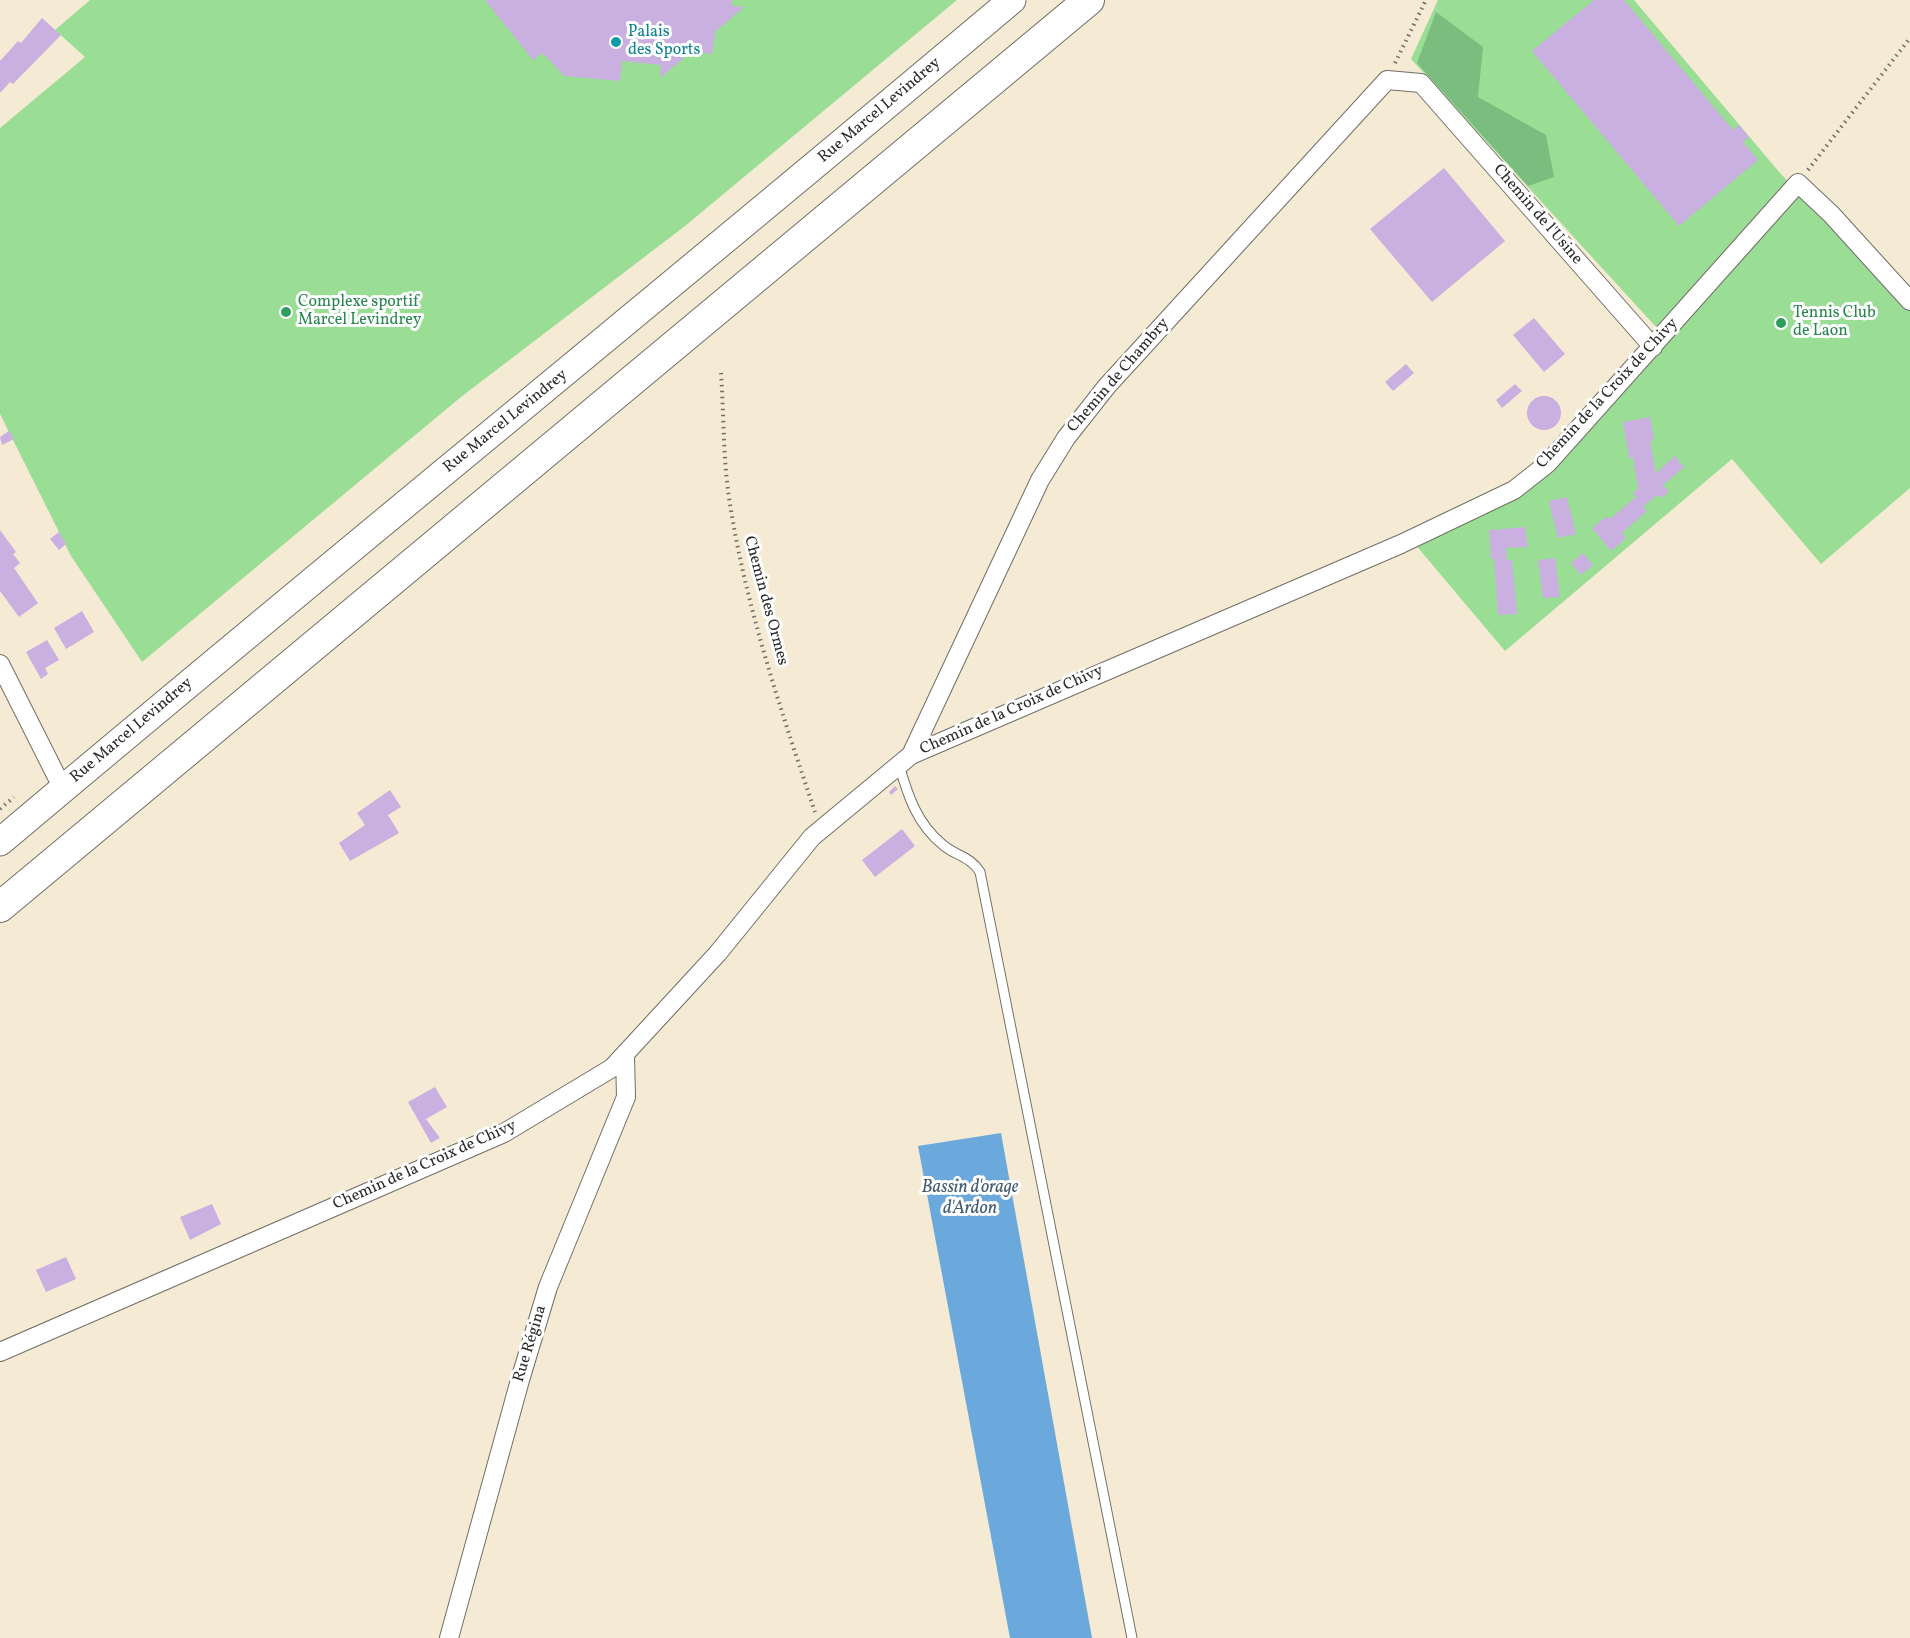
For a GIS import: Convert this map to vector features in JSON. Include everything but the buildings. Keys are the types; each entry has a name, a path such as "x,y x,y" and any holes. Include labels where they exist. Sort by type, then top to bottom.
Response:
{"main road":[{"path":"0,907 1089,0"}],"street":[{"name":"Rue Marcel Levindrey","path":"0,843 739,231 1012,0"},
{"name":"Chemin de l'Usine","path":"1387,80 1421,83 1653,347"},
{"name":"Chemin de Chambry","path":"905,760 1040,480 1066,438 1107,386 1387,80"},
{"path":"1798,183 1831,214 1910,301"},
{"name":"Chemin de la Croix de Chivy","path":"0,1352 504,1133 612,1068 718,953 820,830 905,760 1401,544 1514,490 1547,464 1798,183"},
{"path":"0,664 63,789"},
{"name":"Rue Régina","path":"449,1638 548,1287 626,1097 625,1056"}],"lane":[{"path":"905,760 910,804 928,830 944,847 975,864 980,872 1132,1638"}],"path":[{"path":"1387,80 1426,0"},
{"path":"1798,183 1910,38"},
{"name":"Chemin des Ormes","path":"721,372 729,501 739,556 790,738 820,830"}],"green space":[{"name":"Complexe sportif Marcel Levindrey","path":"90,0 957,0 685,226 461,397 142,662 71,556 0,414 0,128 85,57 55,30"},
{"name":"Tennis Club de Laon","path":"1438,0 1634,0 1780,173 1910,309 1910,488 1821,564 1732,459 1505,651 1414,543 1530,488 1666,338 1411,59"},
{"path":"1436,12 1483,47 1478,97 1546,135 1554,177 1528,186 1417,63"}],"water":[{"name":"Bassin d'orage d'Ardon","path":"1001,1133 1092,1638 1010,1638 918,1146"}],"place":[{"name":"Palais des Sports","path":"616,42"},
{"name":"Complexe sportif Marcel Levindrey","path":"286,312"},
{"name":"Tennis Club de Laon","path":"1781,323"}]}
